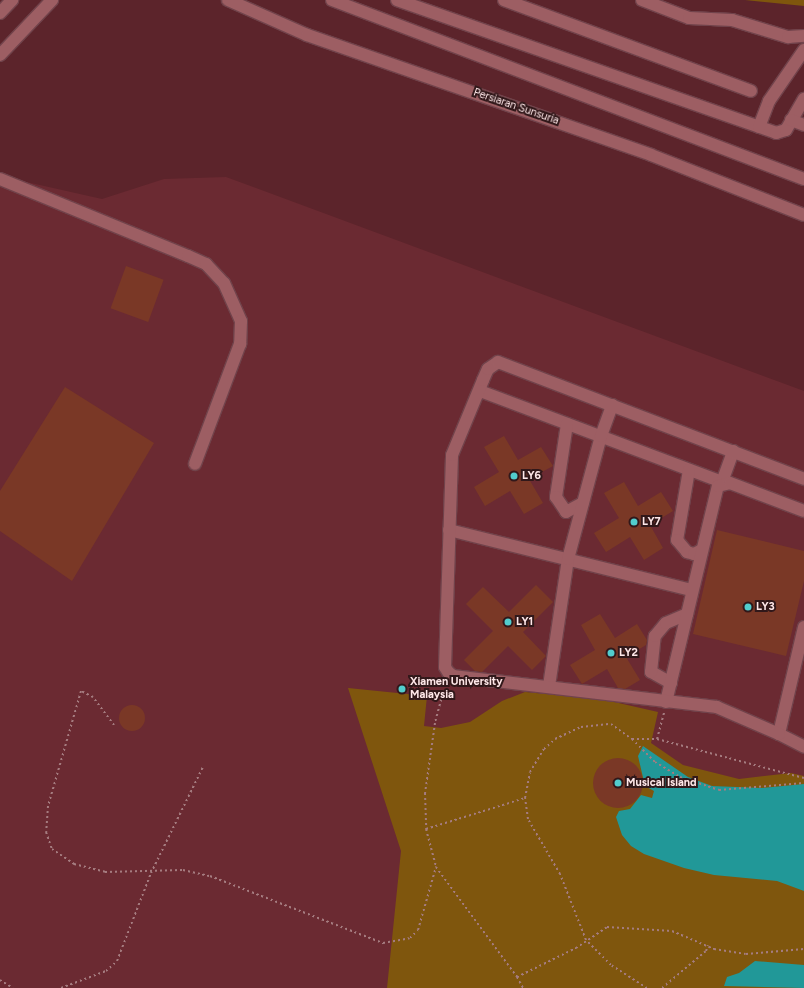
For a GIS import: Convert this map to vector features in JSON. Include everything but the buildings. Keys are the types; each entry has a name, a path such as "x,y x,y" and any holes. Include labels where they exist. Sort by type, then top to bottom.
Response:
{"street":[{"path":"0,13 12,0"},
{"path":"0,55 52,0"},
{"name":"Persiaran Sunsuria","path":"228,0 307,35 651,155 804,215"},
{"path":"332,0 804,179"},
{"path":"397,0 776,133 786,130 804,99"},
{"path":"504,0 751,91"},
{"path":"642,0 689,18 732,20 788,37 804,36"},
{"path":"759,127 769,101 804,50"},
{"path":"791,120 804,125"},
{"path":"0,179 206,264 224,282 241,321 240,344 195,464"},
{"path":"804,479 498,362 488,369 452,455 445,667 448,672 454,676 717,707 779,734 804,747"},
{"path":"480,391 689,470 804,510"},
{"path":"549,686 568,559 600,436 612,405"},
{"path":"567,424 556,498 566,512 583,503"},
{"path":"666,702 715,491 722,482 733,451"},
{"path":"689,470 677,540 688,552 694,554 702,550"},
{"path":"449,530 692,590"},
{"path":"671,683 650,672 655,636 666,623 687,614"},
{"path":"779,734 804,628"}],"path":[{"path":"448,672 435,723 426,785 426,829 436,867 517,977 523,988"},
{"path":"114,725 93,697 81,691 48,806 46,832 52,849 74,864 105,872 151,873 183,870 210,876 383,943 410,938 418,930 436,867"},
{"path":"657,739 666,702"},
{"path":"647,988 611,965 586,940 560,874 528,819 525,798 536,760 555,739 581,727 600,723 611,724 632,739 655,762 680,777 719,790 804,782"},
{"path":"632,739 657,739 804,778"},
{"path":"61,988 106,971 117,961 151,873 203,767"},
{"path":"426,829 525,798"},
{"path":"517,977 586,940 601,929 614,927 672,931 708,945 746,954 804,949"},
{"path":"662,988 706,951 708,945"},
{"path":"0,980 13,988"}],"shaded area":[{"path":"745,0 804,0 804,6"},
{"name":"Xiamen University Malaysia","path":"0,176 102,199 164,179 226,177 804,391 804,988 0,988"},
{"path":"348,688 427,696 424,726 441,728 470,722 502,701 525,692 601,699 658,712 651,743 683,765 739,779 791,773 804,776 804,988 387,988 401,851"}],"water":[{"path":"643,746 688,777 712,786 761,788 804,784 804,891 777,881 714,875 684,868 644,854 631,846 622,835 616,817 619,811 630,809 641,795 652,798 654,791 645,786 638,756"},
{"path":"755,961 804,965 804,988 724,986 727,977 739,973"}],"place":[{"name":"LY6","path":"514,476"},
{"name":"LY7","path":"634,522"},
{"name":"LY3","path":"748,607"},
{"name":"LY1","path":"508,622"},
{"name":"LY2","path":"611,653"},
{"name":"Xiamen University Malaysia","path":"402,689"},
{"name":"Musical Island","path":"618,783"}]}
